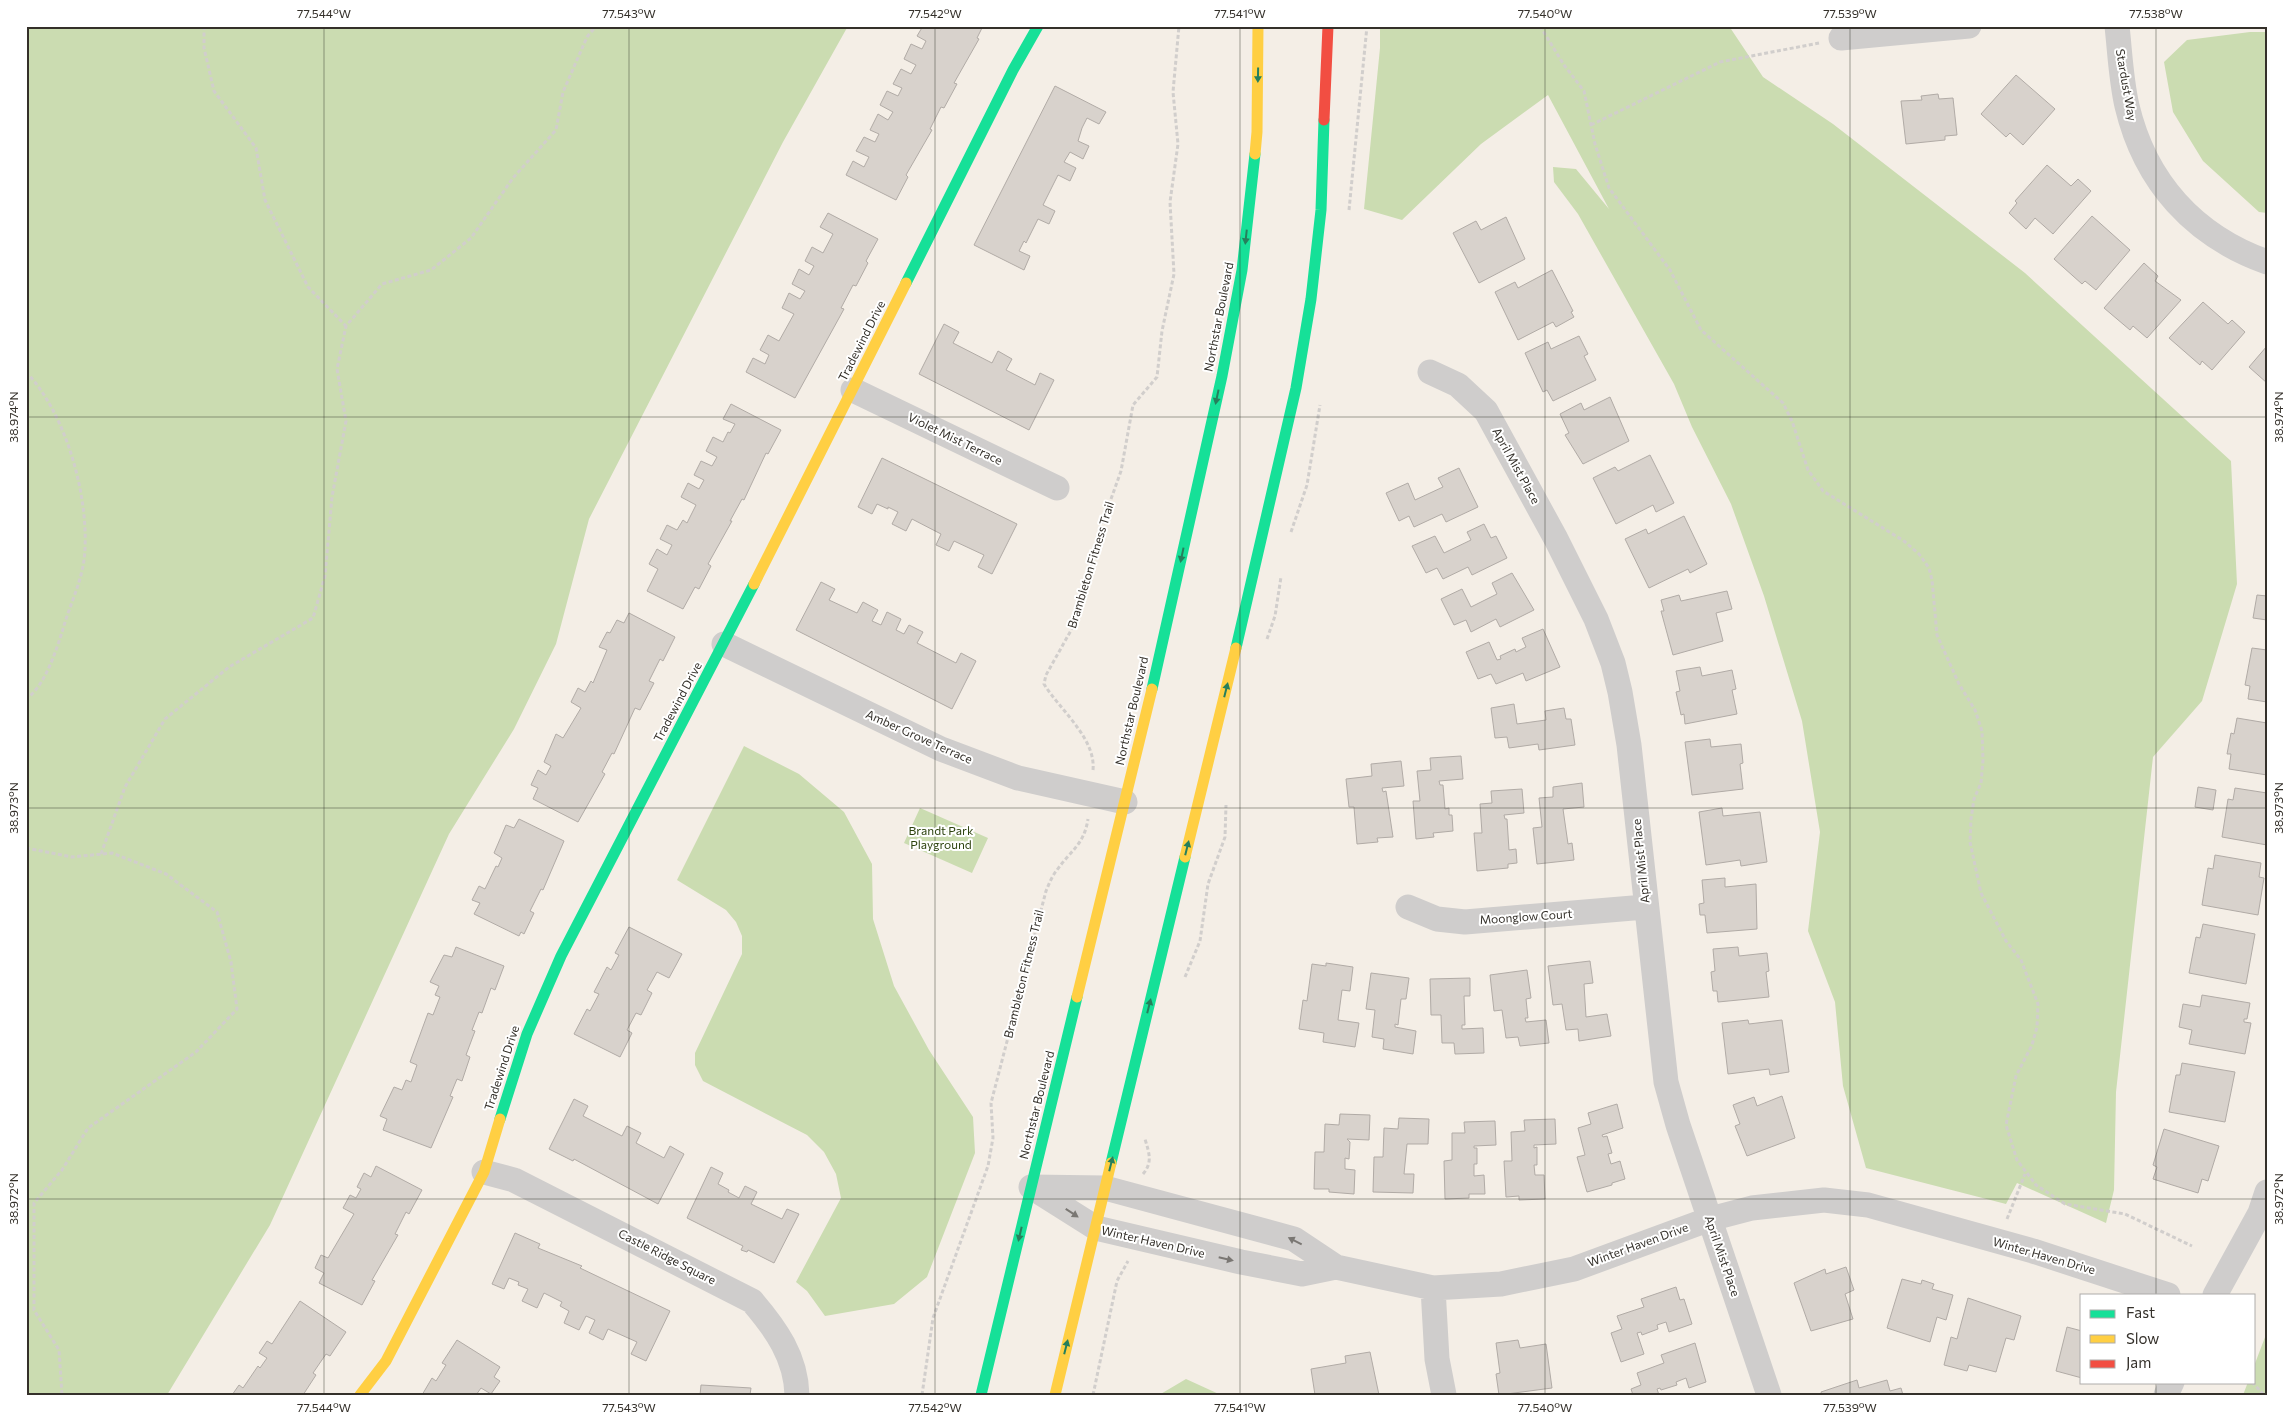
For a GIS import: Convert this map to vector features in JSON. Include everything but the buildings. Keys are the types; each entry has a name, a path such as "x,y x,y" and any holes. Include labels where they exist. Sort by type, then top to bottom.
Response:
{"main road":[{"name":"Tradewind Drive","path":"360,1395 386,1361 484,1172 526,1034 561,956 724,644 1012,70 1038,26"},
{"name":"Northstar Boulevard","path":"981,1395 1170,612 1242,270 1257,132 1258,26"},
{"path":"1055,1395 1239,636 1296,388 1311,299 1321,210 1328,26"}],"street":[{"path":"1841,38 1969,26"},
{"name":"Stardust Way","path":"2118,26 2127,105 2148,163 2165,189 2190,218 2239,252 2267,262"},
{"name":"April Mist Place","path":"1430,372 1458,385 1486,411 1556,539 1596,619 1613,663 1620,692 1628,745 1666,1082 1769,1395"},
{"name":"Violet Mist Terrace","path":"853,390 1057,488"},
{"name":"Amber Grove Terrace","path":"724,644 941,749 1018,778 1091,796 1125,802"},
{"name":"Moonglow Court","path":"1408,907 1437,919 1465,922 1645,907"},
{"name":"Castle Ridge Square","path":"484,1172 514,1180 752,1301 774,1326 788,1354 796,1376 797,1395"},
{"name":"Winter Haven Drive","path":"1031,1187 1105,1188 1294,1239 1336,1267 1433,1288 1501,1284 1574,1269 1710,1219 1752,1208 1824,1200 1868,1205 2033,1251 2165,1294"},
{"name":"Winter Haven Drive","path":"1031,1187 1096,1228 1241,1262 1302,1274 1336,1267"},
{"path":"2216,1294 2260,1213 2267,1192"},
{"path":"1433,1288 1438,1359 1444,1395"}],"path":[{"path":"204,26 204,48 214,91 256,148 265,200 308,287 346,326"},
{"path":"101,854 126,787 165,719 229,666 313,618 325,576 332,497 346,420 337,368 346,326 382,284 431,270 471,238 513,178 556,130 564,92 587,37 596,26"},
{"name":"Brambleton Fitness Trail","path":"922,1395 934,1318 988,1166 993,1138 992,1102 1046,891 1057,870 1086,832 1094,763 1080,729 1044,684 1046,675 1074,625 1106,513 1121,471 1133,405 1157,377 1162,331 1174,274 1170,202 1178,144 1173,92 1179,26"},
{"path":"1540,26 1564,65 1584,91 1602,173 1609,188 1670,270 1701,330 1783,403 1792,421 1808,470 1823,491 1904,541 1919,554 1929,568 1938,635 1958,684 1975,710 1982,731 1982,776 1971,819 1970,842 1980,893 2006,941 2021,960 2038,1004 2037,1028 2028,1053 2016,1076 2006,1125 2016,1160 2025,1174 2036,1185 2065,1204 2125,1214 2192,1246"},
{"path":"1591,125 1720,62 1841,38"},
{"path":"26,372 39,385 68,445 82,488 85,518 84,561 54,656 33,694 26,699"},
{"path":"26,848 72,857 112,853 166,874 217,912 231,962 238,1010 196,1052 147,1084 88,1128 62,1170 34,1203 34,1310 59,1350 62,1395"},
{"path":"2000,1243 2016,1192 2025,1174"},
{"path":"2254,1384 2264,1395"}],"green space":[{"path":"26,26 848,26 783,142 589,519 556,644 514,729 449,834 270,1225 167,1395 26,1395"},
{"path":"1380,26 1729,26 1763,77 1833,124 2025,273 2231,461 2237,584 2202,701 2153,757 2116,1092 2114,1190 2106,1223 2017,1183 2006,1204 1866,1168 1843,1086 1835,1002 1808,931 1820,832 1802,721 1764,596 1731,504 1692,427 1674,384 1578,214 1554,182 1553,167 1576,169 1609,209 1548,95 1481,144 1402,220 1364,209 1380,48"},
{"path":"2250,32 2267,32 2267,213 2259,212 2203,161 2173,112 2164,62 2187,40"},
{"path":"744,746 799,774 844,812 872,864 873,919 894,986 929,1050 973,1117 975,1153 927,1277 894,1304 825,1316 807,1291 796,1282 841,1198 836,1174 824,1152 807,1135 703,1081 695,1065 695,1053 742,954 742,936 736,922 726,910 677,880"},
{"name":"Brandt Park Playground","path":"920,808 988,838 972,873 904,843"},
{"path":"2267,1332 2267,1395 2243,1395 2247,1384 2256,1384 2256,1361"},
{"path":"1186,1379 1221,1395 1159,1395"}],"traffic: fast":[{"path":"906,283 1013,70 1038,26"},
{"path":"1236,648 1296,388 1311,299 1321,210 1324,120"},
{"path":"1152,689 1222,376 1242,270 1255,154"},
{"path":"500,1119 527,1034 561,956 754,584"},
{"path":"1111,1163 1185,857"},
{"path":"981,1395 1077,997"}],"traffic: slow":[{"path":"1255,154 1258,26"},
{"path":"754,584 906,283"},
{"path":"1185,857 1236,648"},
{"path":"1077,997 1152,689"},
{"path":"360,1395 386,1361 484,1172 500,1119"},
{"path":"1055,1395 1111,1163"}],"traffic: jam":[{"path":"1324,120 1328,26"}]}
